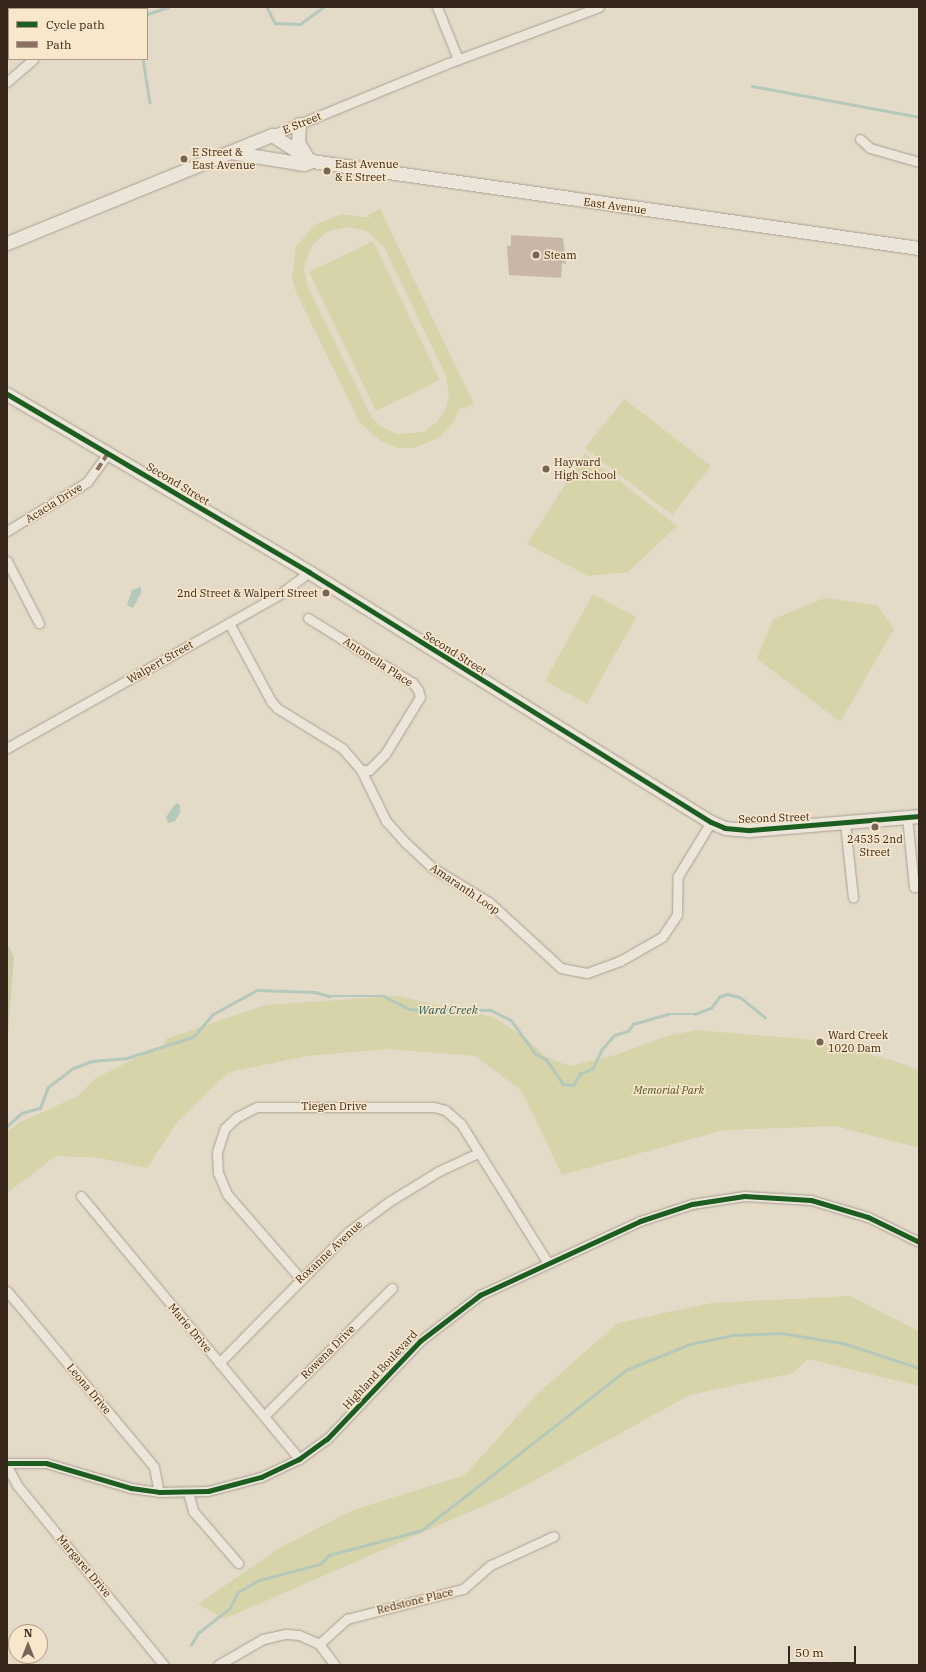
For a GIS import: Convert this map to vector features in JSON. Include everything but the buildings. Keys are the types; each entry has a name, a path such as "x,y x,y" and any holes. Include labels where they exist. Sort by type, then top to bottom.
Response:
{"street":[{"path":"437,7 458,59"},
{"name":"E Street","path":"7,243 458,59 598,7"},
{"path":"7,82 32,60"},
{"path":"299,124 298,142 309,157"},
{"path":"272,135 269,149 279,160"},
{"name":"East Avenue","path":"272,135 309,157 919,248"},
{"path":"860,139 870,148 919,162"},
{"name":"East Avenue","path":"230,152 304,164 309,157"},
{"name":"Second Street","path":"7,394 309,572 711,822 725,828 750,830 845,824 913,817"},
{"name":"Acacia Drive","path":"7,531 87,482 108,454"},
{"path":"7,561 39,622"},
{"name":"Walpert Street","path":"7,747 280,594 309,572"},
{"name":"Antonella Place","path":"308,618 413,683 418,690 420,697 385,754 369,770 361,770"},
{"name":"Amaranth Loop","path":"229,622 277,708 342,748 361,770 386,820 407,844 433,868 489,902 561,968 574,972 587,972 620,961 662,937 677,915 678,876 711,822"},
{"path":"913,817 914,887 919,886"},
{"path":"845,824 853,898"},
{"name":"Tiegen Drive","path":"300,1278 228,1194 220,1180 216,1160 218,1144 225,1128 237,1116 264,1106 434,1107 445,1110 458,1119 548,1263"},
{"name":"Roxanne Avenue","path":"220,1363 300,1278 348,1232 390,1201 439,1171 478,1153"},
{"name":"Marie Drive","path":"81,1196 299,1459"},
{"name":"Highland Boulevard","path":"7,1463 46,1463 131,1488 159,1492 188,1492 242,1484 299,1459 342,1426 395,1366 445,1319 487,1291 658,1214 692,1204 744,1196 796,1198 834,1205 868,1216 919,1242"},
{"name":"Rowena Drive","path":"264,1416 392,1288"},
{"name":"Leona Drive","path":"7,1291 154,1466 159,1492"},
{"name":"Margaret Drive","path":"7,1466 17,1485 164,1665"},
{"path":"188,1492 193,1512 238,1563"},
{"name":"Redstone Place","path":"319,1644 348,1619 463,1588 491,1565 554,1536"},
{"path":"218,1665 270,1636 292,1634 319,1644 334,1665"}],"green space":[{"path":"380,209 474,404 463,409 461,406 452,424 440,437 414,448 398,448 382,442 360,423 296,292 292,278 296,247 314,225 342,214 370,218 368,215","holes":["348,227 367,231 384,247 446,376 449,394 446,408 437,422 424,432 397,434 380,426 372,418 307,285 304,267 312,245 328,231"]},
{"path":"373,241 440,380 376,411 309,272"},
{"path":"624,399 711,466 672,515 585,448"},
{"path":"585,454 677,526 628,572 588,576 527,544"},
{"path":"593,594 636,617 587,704 545,681"},
{"path":"825,598 877,605 894,629 840,722 757,659 773,619"},
{"name":"Memorial Park","path":"397,996 493,1017 527,1039 546,1057 570,1066 615,1055 667,1036 696,1030 816,1040 894,1061 919,1070 919,1148 835,1126 724,1130 562,1175 522,1091 475,1056 388,1049 307,1056 229,1072 178,1121 147,1168 100,1158 56,1156 7,1193 7,1132 18,1123 78,1096 96,1078 164,1044 166,1039 265,1005"},
{"path":"850,1296 919,1331 919,1386 808,1359 793,1373 690,1395 504,1497 224,1619 198,1604 283,1546 353,1510 465,1475 537,1394 618,1323 711,1303"}],"shaded area":[{"path":"141,587 141,593 133,608 127,605 132,590"},
{"path":"176,803 180,805 180,813 175,821 168,823 166,817"},
{"path":"7,944 14,956 7,1046"}],"waterway":[{"path":"148,14 168,7"},
{"path":"267,7 275,23 300,24 323,7"},
{"path":"143,60 150,102"},
{"path":"752,86 919,117"},
{"name":"Ward Creek","path":"7,1126 22,1113 40,1108 48,1087 73,1068 92,1061 127,1058 193,1037 213,1014 257,990 315,992 329,996 384,996 410,1009 433,1012 451,1009 491,1010 511,1020 535,1053 547,1060 563,1084 573,1085 580,1074 593,1068 602,1049 614,1035 628,1031 633,1024 668,1014 695,1014 711,1008 719,997 727,994 740,997 765,1017"},
{"path":"191,1645 198,1633 229,1609 238,1592 259,1580 320,1564 329,1555 422,1530 626,1370 690,1344 733,1335 781,1333 843,1343 919,1368"}],"marked path":[{"path":"97,470 108,453"}],"cycle path":[{"path":"7,394 309,572 711,822 725,828 750,830 919,816"},
{"path":"7,1463 46,1463 131,1488 159,1492 208,1491 261,1477 299,1459 327,1439 420,1341 480,1295 640,1221 692,1204 744,1196 811,1200 868,1217 919,1242"}],"place":[{"name":"E Street & East Avenue","path":"184,159"},
{"name":"East Avenue & E Street","path":"327,171"},
{"name":"Steam","path":"536,255"},
{"name":"Hayward High School","path":"546,469"},
{"name":"2nd Street & Walpert Street","path":"326,593"},
{"name":"24535 2nd Street","path":"875,827"},
{"name":"Ward Creek 1020 Dam","path":"820,1042"}]}
